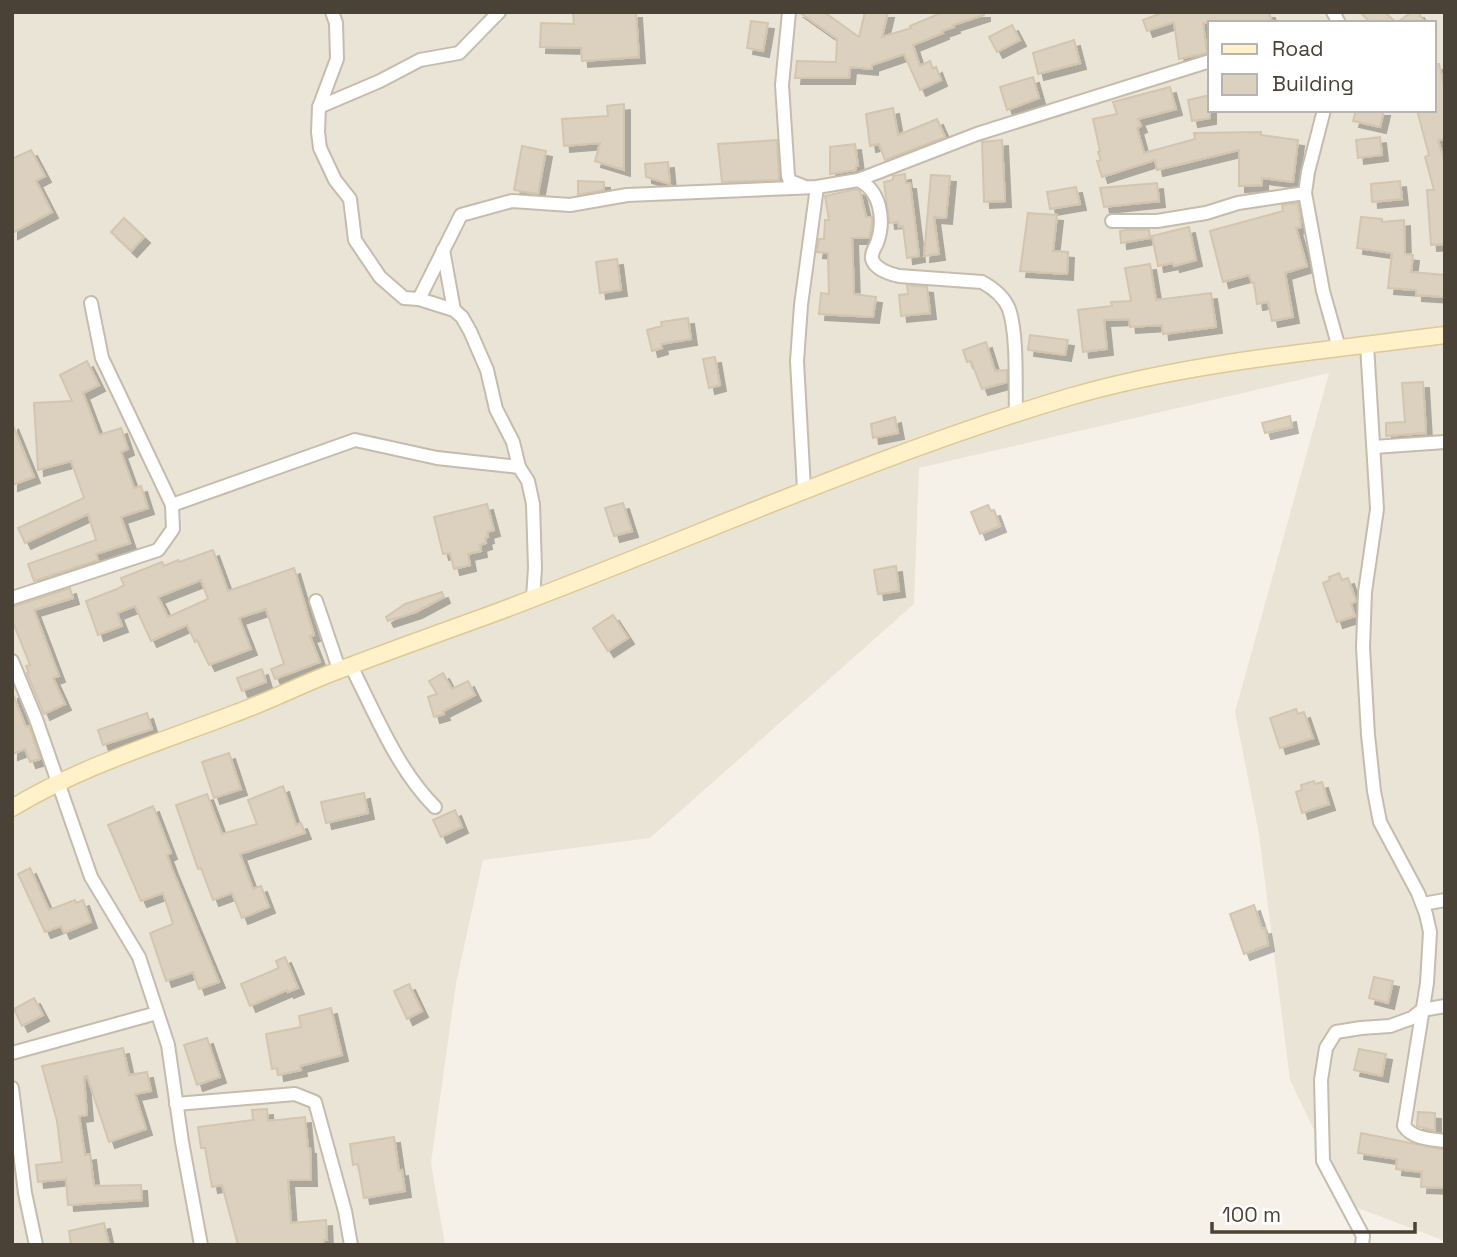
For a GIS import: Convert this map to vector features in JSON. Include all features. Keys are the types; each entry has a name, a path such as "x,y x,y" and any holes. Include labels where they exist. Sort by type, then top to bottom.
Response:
{"main road":[{"path":"12,808 58,783 270,701 345,668 533,598 804,489 917,447 1072,397 1131,383 1228,364 1445,335"}],"street":[{"path":"332,12 336,23 337,59 319,107 320,148 335,180 351,199 355,240 380,277 404,298 419,299 454,310 462,317 470,331 487,370 496,409 513,442 519,467 528,481 533,504 533,598"},
{"path":"319,107 380,81 420,60 459,52 499,12"},
{"path":"789,12 782,85 788,176 795,185 817,187"},
{"path":"419,299 461,215 512,201 570,205 627,195 817,187 859,180 977,134 1208,62"},
{"path":"1323,112 1305,193 1323,291 1339,348"},
{"path":"859,180 871,187 876,195 881,223 872,260 877,266 889,274 899,276 982,282 994,289 1009,308 1013,331 1016,415"},
{"path":"804,489 797,361 801,305 817,187"},
{"path":"1112,221 1157,221 1206,213 1238,203 1305,193"},
{"path":"443,250 454,310"},
{"path":"12,598 158,550 173,529 172,505 102,358 92,303"},
{"path":"1367,345 1377,509 1365,592 1363,647 1367,735 1380,822 1423,904 1430,932 1422,1010 1404,1126 1408,1132 1417,1136 1445,1141"},
{"path":"172,505 355,440 437,458 519,467"},
{"path":"1374,447 1445,442"},
{"path":"316,601 345,668 418,790 435,807"},
{"path":"12,661 36,719 91,877 139,957 168,1045 201,1245"},
{"path":"1423,904 1445,900"},
{"path":"1362,1245 1363,1236 1323,1161 1321,1080 1326,1048 1336,1032 1361,1027 1390,1026 1412,1018 1422,1010 1445,1006"},
{"path":"12,1053 157,1013"},
{"path":"12,1088 25,1193 36,1245"},
{"path":"176,1104 295,1094 315,1102 339,1187 351,1245"}],"shaded area":[{"path":"12,12 1445,12 1445,1241 1350,1205 1290,1080 1259,834 1235,712 1329,373 919,468 914,604 650,838 483,860 456,984 431,1163 445,1245 12,1245"}],"building":[{"path":"573,12 636,12 639,57 582,61 581,48 540,47 541,23 574,24"},
{"path":"799,12 824,12 859,37 865,12 888,12 882,37 911,28 910,26 943,12 984,12 984,15 953,25 954,27 942,31 943,33 913,45 920,66 930,61 933,69 936,67 941,80 920,90 904,54 872,65 872,69 850,67 849,78 795,78 797,61 836,62 837,39"},
{"path":"1164,12 1269,12 1271,21 1203,23 1207,53 1179,59 1174,22 1147,31 1143,20"},
{"path":"1360,12 1385,12 1394,21 1369,21"},
{"path":"1412,12 1418,12 1424,21 1399,21"},
{"path":"751,21 768,23 763,51 747,48"},
{"path":"1012,25 1020,40 997,52 989,37"},
{"path":"1074,40 1080,63 1038,74 1033,53"},
{"path":"1436,64 1439,64 1445,90 1445,139 1438,140 1445,164 1445,244 1431,245 1427,190 1434,190 1425,157 1429,155 1418,112 1436,112"},
{"path":"1033,77 1039,98 1007,110 1000,87"},
{"path":"1170,87 1176,109 1138,119 1141,126 1137,128 1144,153 1195,139 1194,133 1261,132 1261,135 1298,140 1293,182 1262,178 1262,185 1239,186 1239,150 1157,170 1155,160 1102,177 1097,161 1101,160 1093,119 1117,114 1113,102"},
{"path":"1208,95 1210,118 1192,121 1188,100"},
{"path":"624,104 624,170 595,161 600,143 564,146 562,119 608,116 607,106"},
{"path":"893,108 898,135 937,119 945,137 885,160 879,144 870,146 866,114"},
{"path":"1355,112 1384,112 1380,127 1353,121"},
{"path":"1380,137 1382,155 1358,158 1356,140"},
{"path":"777,140 779,180 722,182 718,144"},
{"path":"1002,140 1005,201 984,202 982,142"},
{"path":"855,144 858,166 856,170 830,174 830,147"},
{"path":"522,146 546,151 538,194 514,190"},
{"path":"31,150 45,176 36,181 52,212 12,233 12,159"},
{"path":"668,162 670,184 646,177 645,164"},
{"path":"905,174 906,183 910,183 919,256 907,258 903,226 899,227 898,222 889,223 884,182 893,180 893,176"},
{"path":"931,175 950,176 946,218 934,217 939,254 924,256"},
{"path":"578,181 604,182 604,190 578,195"},
{"path":"1400,181 1402,199 1372,202 1371,184"},
{"path":"1157,183 1159,201 1104,207 1100,188"},
{"path":"1076,187 1080,204 1050,209 1047,192"},
{"path":"856,189 860,191 866,217 872,217 872,225 869,238 852,238 854,294 876,297 873,317 819,314 821,293 829,294 828,253 817,252 819,239 824,239 825,220 829,220 825,196"},
{"path":"1298,203 1301,227 1296,228 1307,266 1285,273 1293,317 1272,321 1268,302 1257,304 1254,283 1249,275 1223,282 1210,231 1283,211 1282,205"},
{"path":"1028,213 1057,215 1053,251 1068,252 1067,274 1020,271"},
{"path":"1361,217 1382,219 1382,222 1404,220 1405,254 1413,255 1411,272 1445,275 1445,297 1416,295 1416,290 1388,288 1392,253 1357,248"},
{"path":"124,218 144,237 131,251 111,232"},
{"path":"1189,227 1196,260 1174,266 1173,263 1158,266 1152,236"},
{"path":"1149,230 1150,238 1121,243 1120,231"},
{"path":"617,259 621,290 600,293 596,262"},
{"path":"1150,264 1156,300 1211,293 1216,327 1163,334 1162,325 1130,327 1129,319 1104,320 1107,349 1083,352 1078,310 1112,306 1111,302 1131,301 1125,268"},
{"path":"907,285 927,287 930,313 901,316 899,295 908,294"},
{"path":"688,318 691,339 661,344 662,348 652,351 647,330 662,326 661,322"},
{"path":"1030,335 1068,340 1065,355 1028,350"},
{"path":"986,342 995,371 1007,370 1007,382 982,389 971,361 967,362 963,350"},
{"path":"715,357 720,385 709,388 703,359"},
{"path":"87,361 99,385 83,393 99,435 121,428 128,449 121,452 134,488 141,486 148,508 121,517 130,543 96,554 98,560 34,581 28,564 96,540 88,514 25,543 18,528 84,498 71,461 38,470 34,403 72,401 60,375"},
{"path":"1423,382 1426,433 1386,436 1386,423 1405,422 1402,383"},
{"path":"1290,416 1292,427 1265,433 1262,423"},
{"path":"895,417 898,433 873,438 871,424"},
{"path":"12,423 34,477 12,485"},
{"path":"623,503 632,531 614,536 605,508"},
{"path":"487,504 494,530 487,532 486,543 480,545 481,551 468,554 470,565 454,569 450,553 443,554 434,517"},
{"path":"988,505 991,511 994,510 1000,526 980,534 971,512"},
{"path":"213,550 228,591 294,568 314,635 310,636 320,662 275,679 271,669 284,664 266,609 239,618 251,649 209,665 187,625 151,641 135,606 117,613 122,626 98,635 86,601 124,585 121,578 162,562 164,566 178,560 179,562","holes":["201,580 208,599 168,617 158,597"]},
{"path":"896,566 899,591 878,594 874,570"},
{"path":"1339,573 1342,580 1348,578 1356,601 1351,604 1355,616 1337,622 1323,583"},
{"path":"70,588 73,598 34,610 59,676 53,678 65,704 44,714 27,673 26,666 30,665 12,620 12,607"},
{"path":"442,592 444,597 416,612 388,621 386,617 405,604"},
{"path":"613,615 628,638 608,651 593,628"},
{"path":"262,669 266,682 242,691 237,678"},
{"path":"443,673 452,689 468,681 475,695 434,717 428,697 437,694 429,681"},
{"path":"12,692 26,727 29,726 40,759 30,762 25,749 12,754"},
{"path":"1296,709 1298,714 1304,712 1313,738 1280,748 1270,718"},
{"path":"147,713 152,729 103,745 98,730"},
{"path":"229,753 241,789 214,798 202,762"},
{"path":"1314,781 1315,784 1322,782 1329,804 1302,813 1296,792 1302,790 1301,785"},
{"path":"283,786 296,825 301,823 305,833 240,854 253,889 261,886 269,907 242,918 232,893 213,900 201,868 198,869 176,805 207,794 222,834 257,824 248,800"},
{"path":"364,793 368,813 326,823 321,802"},
{"path":"153,806 171,853 167,855 172,869 219,982 199,989 193,972 166,981 150,933 173,924 163,893 141,901 108,825"},
{"path":"455,810 462,827 441,837 433,820"},
{"path":"30,868 49,910 75,900 76,903 83,900 91,922 64,933 61,926 45,932 18,874"},
{"path":"1254,905 1262,929 1265,928 1268,945 1244,954 1230,914"},
{"path":"285,957 298,988 250,1006 241,984 279,968 276,961"},
{"path":"1374,977 1393,981 1388,1003 1369,998"},
{"path":"409,984 422,1011 407,1019 394,991"},
{"path":"34,998 43,1015 22,1026 14,1009"},
{"path":"331,1008 342,1055 278,1075 277,1068 272,1069 266,1034 301,1027 299,1016"},
{"path":"207,1038 220,1077 197,1085 184,1045"},
{"path":"123,1048 129,1075 147,1072 151,1091 135,1094 146,1129 109,1142 87,1076 84,1077 87,1115 79,1116 85,1155 90,1154 94,1186 141,1185 142,1200 68,1205 66,1179 38,1182 36,1165 62,1162 57,1121 42,1066"},
{"path":"1359,1049 1386,1054 1382,1076 1354,1070"},
{"path":"267,1109 268,1121 305,1117 311,1180 288,1180 291,1223 326,1220 327,1240 324,1240 324,1245 238,1245 222,1185 212,1187 198,1127 253,1120 252,1110"},
{"path":"1418,1112 1435,1113 1435,1131 1417,1126"},
{"path":"1361,1133 1445,1150 1445,1188 1421,1187 1422,1172 1396,1169 1397,1159 1358,1153"},
{"path":"394,1137 405,1191 364,1198 358,1164 353,1165 350,1144"},
{"path":"104,1223 109,1245 71,1245 69,1231"}]}
